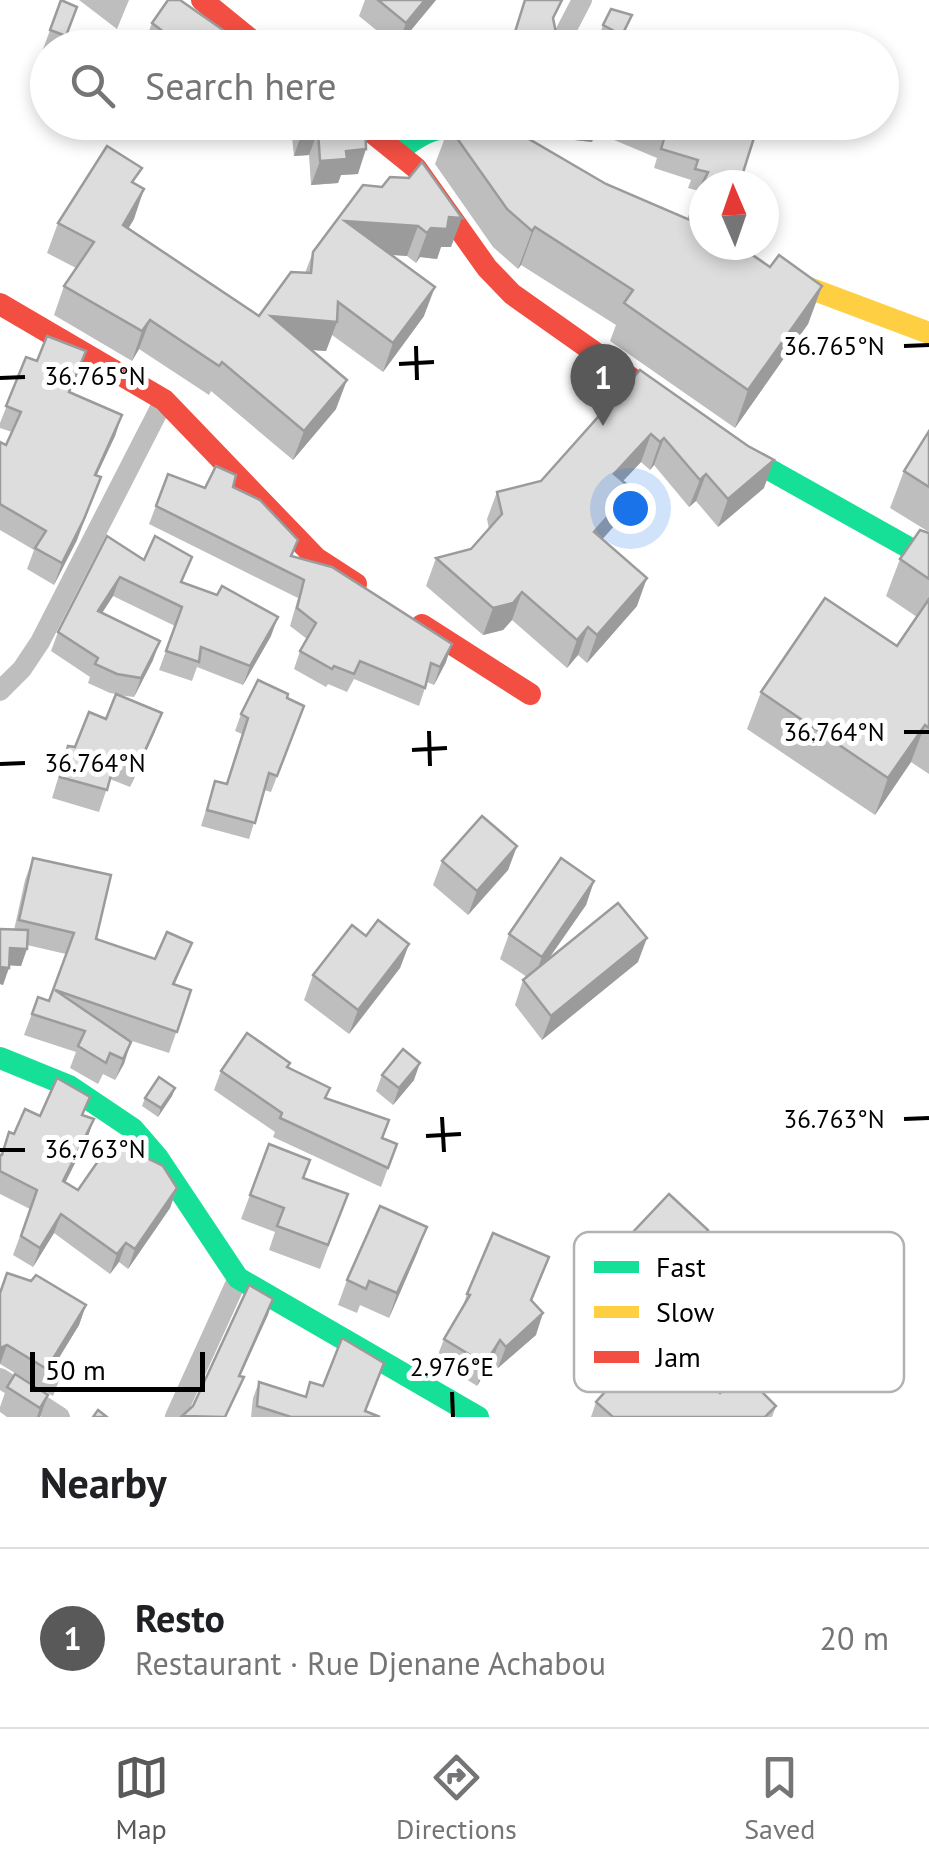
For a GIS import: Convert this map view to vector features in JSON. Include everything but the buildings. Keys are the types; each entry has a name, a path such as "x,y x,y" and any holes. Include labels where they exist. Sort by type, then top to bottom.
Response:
{"street":[{"path":"202,0 239,30"},
{"path":"566,30 582,0"},
{"path":"381,140 433,188 488,268 512,294 684,415"},
{"path":"397,152 412,140"},
{"path":"482,140 513,157 516,140"},
{"path":"764,272 929,333"},
{"path":"0,304 164,400 316,558 530,694"},
{"path":"0,691 22,669 40,642 164,400"},
{"path":"716,437 748,459 929,559"},
{"path":"0,1058 69,1086 133,1129 158,1158 238,1278 478,1417"},
{"path":"175,1417 238,1278"},
{"path":"0,1378 60,1417"}],"traffic: fast":[{"path":"397,152 414,140"},
{"path":"738,452 929,559"},
{"path":"0,1058 69,1086 133,1129 158,1158 238,1278 478,1417"}],"traffic: slow":[{"path":"785,279 929,333"}],"traffic: jam":[{"path":"202,0 239,30"},
{"path":"381,140 416,168 487,268 512,294 662,400"},
{"path":"0,304 164,400 316,558 356,584"},
{"path":"422,625 530,694"}],"place":[{"name":"Resto","path":"603,426"}]}
